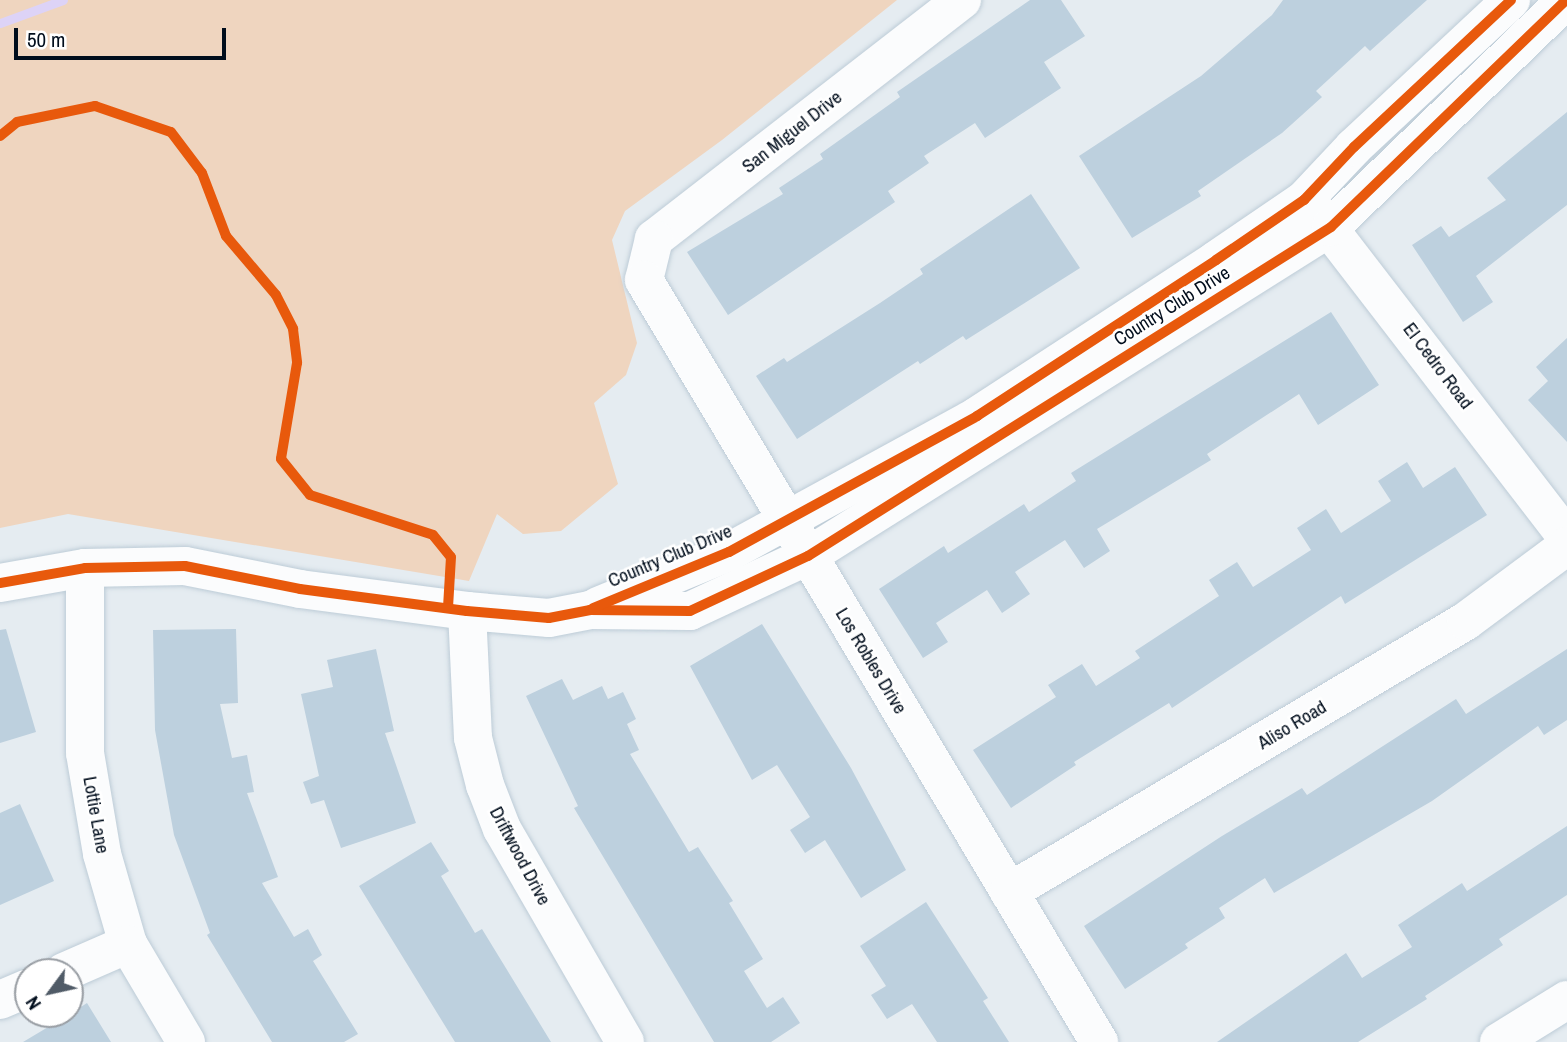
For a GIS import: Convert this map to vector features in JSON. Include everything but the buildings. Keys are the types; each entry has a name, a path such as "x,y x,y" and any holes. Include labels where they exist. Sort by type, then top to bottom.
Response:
{"street":[{"name":"San Miguel Drive","path":"644,280 654,239 962,0"},
{"name":"Country Club Drive","path":"0,583 85,568 185,566 300,589 467,611 549,618 590,610 729,552 977,416 1304,200 1354,146 1511,0"},
{"name":"Country Club Drive","path":"590,610 690,611 808,556 1331,227 1566,0"},
{"name":"El Cedro Road","path":"1304,200 1331,227 1567,537"},
{"name":"Los Robles Drive","path":"644,280 1099,1042"},
{"name":"Aliso Road","path":"1009,892 1466,621 1567,546"},
{"name":"Lottie Lane","path":"85,568 85,753 102,854 128,944 186,1042"},
{"name":"Driftwood Drive","path":"467,611 473,738 489,796 502,829 625,1042"},
{"path":"84,963 128,944"},
{"path":"1499,1042 1567,1000"}],"shaded area":[{"path":"0,0 897,0 722,140 625,211 612,240 637,343 626,375 594,403 618,484 561,531 523,534 497,514 469,581 68,514 0,528"}],"waterway":[{"path":"0,23 63,0"}],"cycle path":[{"path":"593,608 729,552 977,416 1216,260 1304,200 1354,147 1511,0"},
{"path":"0,583 85,568 185,566 300,589 467,611 549,618 590,610 690,611 808,556 1331,227 1566,0"},
{"path":"0,136 17,122 95,106 171,132 202,173 226,236 276,295 293,329 297,363 281,459 310,495 433,535 451,557 448,608"}]}
